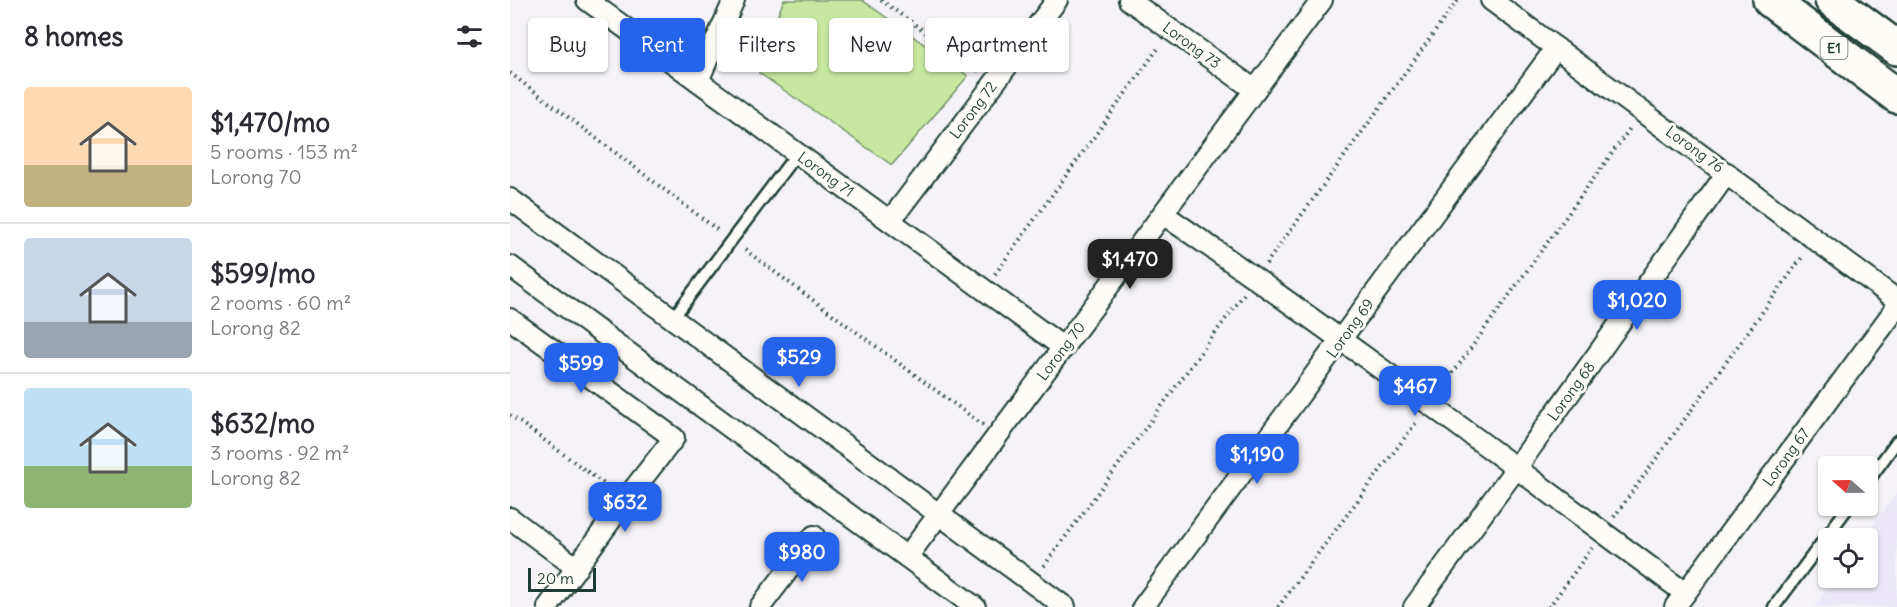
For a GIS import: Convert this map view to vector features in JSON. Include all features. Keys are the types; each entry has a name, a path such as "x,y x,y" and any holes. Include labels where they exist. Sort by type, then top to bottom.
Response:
{"highway":[{"name":"E1","path":"1770,0 1897,96"},
{"name":"E1","path":"1832,0 1897,48"}],"street":[{"name":"Lorong 71","path":"587,0 1064,348"},
{"path":"698,81 734,0"},
{"name":"Lorong 72","path":"890,221 1057,0"},
{"name":"Lorong 73","path":"1129,0 1255,90"},
{"name":"Lorong 70","path":"908,557 1322,0"},
{"name":"Lorong 76","path":"1491,0 1897,300"},
{"name":"Lorong 69","path":"1143,607 1342,341 1556,48"},
{"name":"Lorong 68","path":"1413,607 1517,467 1727,173"},
{"path":"510,199 1065,607"},
{"path":"1163,214 1256,278 1517,467 1603,532 1680,600"},
{"path":"510,266 975,607"},
{"name":"Lorong 67","path":"1680,600 1897,307"},
{"path":"510,320 674,438 626,499 548,607"},
{"path":"510,518 577,568"},
{"path":"760,607 814,536"}],"lane":[{"path":"673,318 797,153"},
{"path":"1878,467 1897,441"},
{"path":"1774,607 1842,516"}],"path":[{"path":"881,0 995,82"},
{"path":"1032,582 1458,0"},
{"path":"984,289 1171,30"},
{"path":"510,72 730,240 998,436"},
{"path":"1278,607 1430,404 1642,111"},
{"path":"1549,607 1816,239"},
{"path":"510,415 626,499"}],"shaded area":[{"path":"1897,492 1897,607 1814,607 1828,588 1878,588 1878,528 1870,528"}],"green space":[{"path":"784,0 862,0 887,18 829,18 829,72 913,72 913,37 925,45 925,72 962,72 968,76 892,165 759,73 817,72 817,18 777,18"}]}
